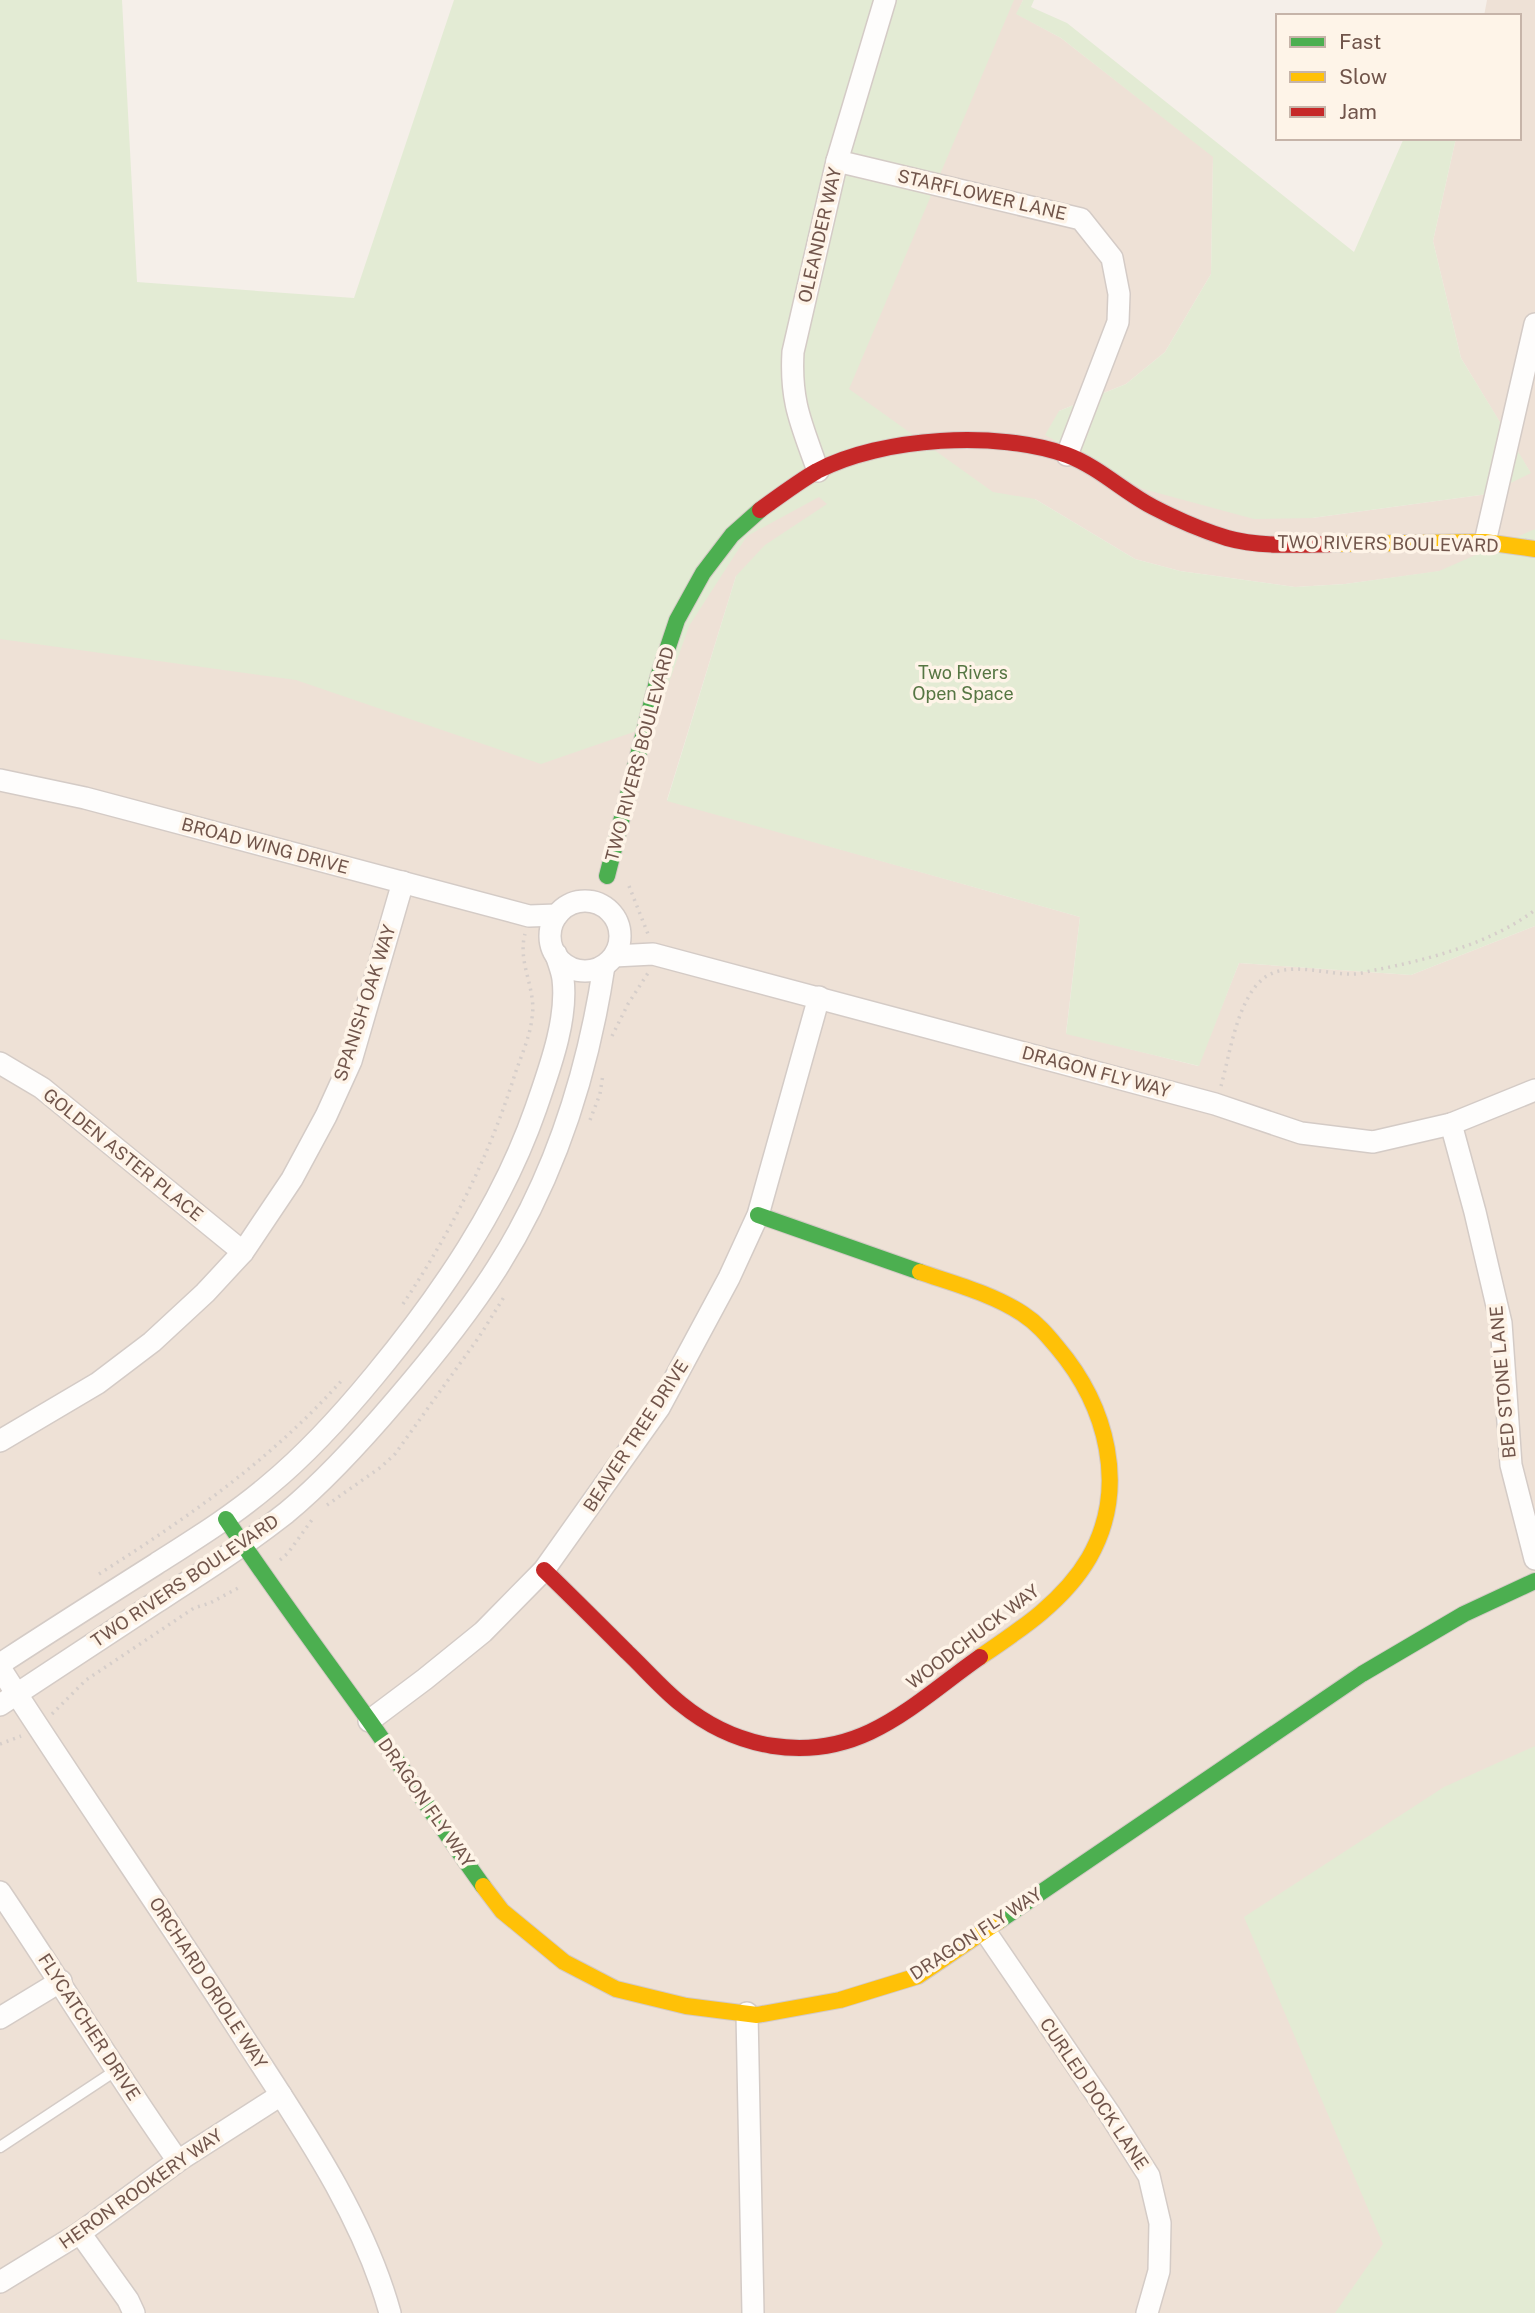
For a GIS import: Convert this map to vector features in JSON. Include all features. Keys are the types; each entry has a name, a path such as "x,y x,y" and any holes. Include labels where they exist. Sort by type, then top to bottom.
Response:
{"street":[{"name":"OLEANDER WAY","path":"818,471 795,407 791,383 793,352 837,161 885,0"},
{"name":"STARFLOWER LANE","path":"837,161 1081,219 1112,258 1119,294 1118,322 1067,455"},
{"path":"1485,542 1535,324"},
{"name":"TWO RIVERS BOULEVARD","path":"8,1700 244,1545 289,1510 382,1418 463,1318 498,1266 534,1200 559,1143 582,1074 609,961 620,944 607,876 659,674 677,621 704,573 732,536 762,509 818,471 864,454 909,443 980,440 1029,446 1067,455 1096,470 1153,507 1228,538 1287,545 1485,542 1535,549"},
{"name":"BROAD WING DRIVE","path":"0,780 85,798 529,916 557,915"},
{"name":"TWO RIVERS BOULEVARD","path":"0,1666 226,1519 270,1485 322,1436 399,1346 466,1252 528,1130 551,1062 565,998 563,976 553,947 551,927 557,915 567,905 580,901 607,876"},
{"name":"SPANISH OAK WAY","path":"0,1441 98,1383 152,1342 205,1293 243,1252 292,1179 346,1072 402,882"},
{"path":"580,901 594,901 606,907 618,924"},
{"path":"529,916 565,964 577,970 591,970 609,961"},
{"name":"DRAGON FLY WAY","path":"618,924 653,954"},
{"name":"DRAGON FLY WAY","path":"609,961 653,954 1215,1104 1301,1133 1373,1142 1451,1124 1535,1090"},
{"name":"BEAVER TREE DRIVE","path":"369,1721 483,1632 544,1570 659,1408 729,1278 758,1214 819,997"},
{"name":"GOLDEN ASTER PLACE","path":"0,1063 42,1088 243,1252"},
{"name":"BED STONE LANE","path":"1451,1124 1501,1323 1511,1465 1535,1559"},
{"name":"WOODCHUCK WAY","path":"544,1570 679,1703 701,1721 756,1743 811,1749 844,1743 894,1720 1047,1608 1089,1558 1099,1536 1111,1492 1109,1451 1099,1410 1085,1383 1060,1349 1029,1318 996,1299 758,1214"},
{"name":"DRAGON FLY WAY","path":"226,1519 369,1721 435,1820 502,1911 564,1962 616,1989 686,2006 757,2015 840,2000 918,1976 1362,1674 1464,1614 1535,1581"},
{"name":"ORCHARD ORIOLE WAY","path":"0,1666 8,1700 39,1727 281,2095 359,2229 380,2278 390,2313"},
{"name":"FLYCATCHER DRIVE","path":"0,1892 61,1982 115,2071 178,2161"},
{"name":"CURLED DOCK LANE","path":"985,1931 1149,2176 1160,2223 1159,2271 1147,2313"},
{"path":"0,2018 61,1982"},
{"path":"747,2013 752,2313"},
{"name":"HERON ROOKERY WAY","path":"0,2282 80,2233 178,2161 281,2095"},
{"path":"80,2233 134,2313"}],"lane":[{"path":"0,2147 115,2071"}],"path":[{"path":"1215,1104 1244,1004 1251,991 1272,973 1286,969 1355,974 1398,966 1423,960 1489,936 1535,910"},
{"path":"400,1308 430,1264 462,1207 501,1120 532,1022 532,998 521,948 529,916"},
{"path":"89,1580 200,1507 254,1466 291,1433 344,1378"},
{"path":"39,1727 86,1680 194,1608 234,1592 261,1572"}],"shaded area":[{"path":"724,0 1023,0 1017,14 1061,38 1213,156 1211,274 1165,352 1126,384 1059,411 1312,518 1488,494 1530,472 1461,358 1433,241 1456,140 1521,140 1521,14 1484,14 1487,0 1535,0 1535,549 1502,563 1345,584 1295,587 1180,571 1135,559 1035,499 736,576 667,800 1080,917 1066,1033 1198,1066 1239,963 1411,975 1535,926 1535,2122 1365,2313 0,2313 0,623"}],"green space":[{"name":"Two Rivers Open Space","path":"0,0 122,0 137,282 354,298 454,0 1014,0 849,389 993,492 1035,499 1135,559 1180,571 1295,587 1345,584 1439,571 1535,529 1535,926 1411,975 1239,963 1199,1066 1066,1034 1080,917 667,801 736,576 765,545 827,504 819,497 747,536 689,626 654,725 541,764 296,680 0,639"},
{"path":"1023,0 1034,0 1031,7 1067,23 1354,252 1403,140 1456,140 1433,241 1461,358 1531,473 1488,494 1312,518 1254,519 1143,489 1045,435 1059,411 1126,384 1165,352 1211,274 1213,157 1061,38 1016,14"},
{"path":"1535,1746 1535,2313 1335,2313 1383,2244 1244,1917 1444,1787"}],"traffic: fast":[{"path":"607,876 659,674 677,620 703,573 732,535 760,510"},
{"path":"758,1215 920,1272"},
{"path":"226,1519 483,1886"},
{"path":"999,1921 1362,1674 1464,1614 1535,1581"}],"traffic: slow":[{"path":"1333,544 1485,542 1535,549"},
{"path":"920,1272 999,1301 1037,1325 1057,1347 1089,1395 1107,1448 1110,1476 1108,1504 1101,1531 1089,1558 1054,1601 980,1657"},
{"path":"483,1886 502,1911 564,1962 616,1989 686,2006 757,2015 840,2000 918,1976 999,1921"}],"traffic: jam":[{"path":"760,510 810,475 844,460 906,444 975,440 1039,447 1067,455 1090,466 1153,507 1227,538 1266,544 1333,544"},
{"path":"544,1570 681,1704 724,1731 772,1746 821,1746 870,1732 913,1707 980,1657"}]}
